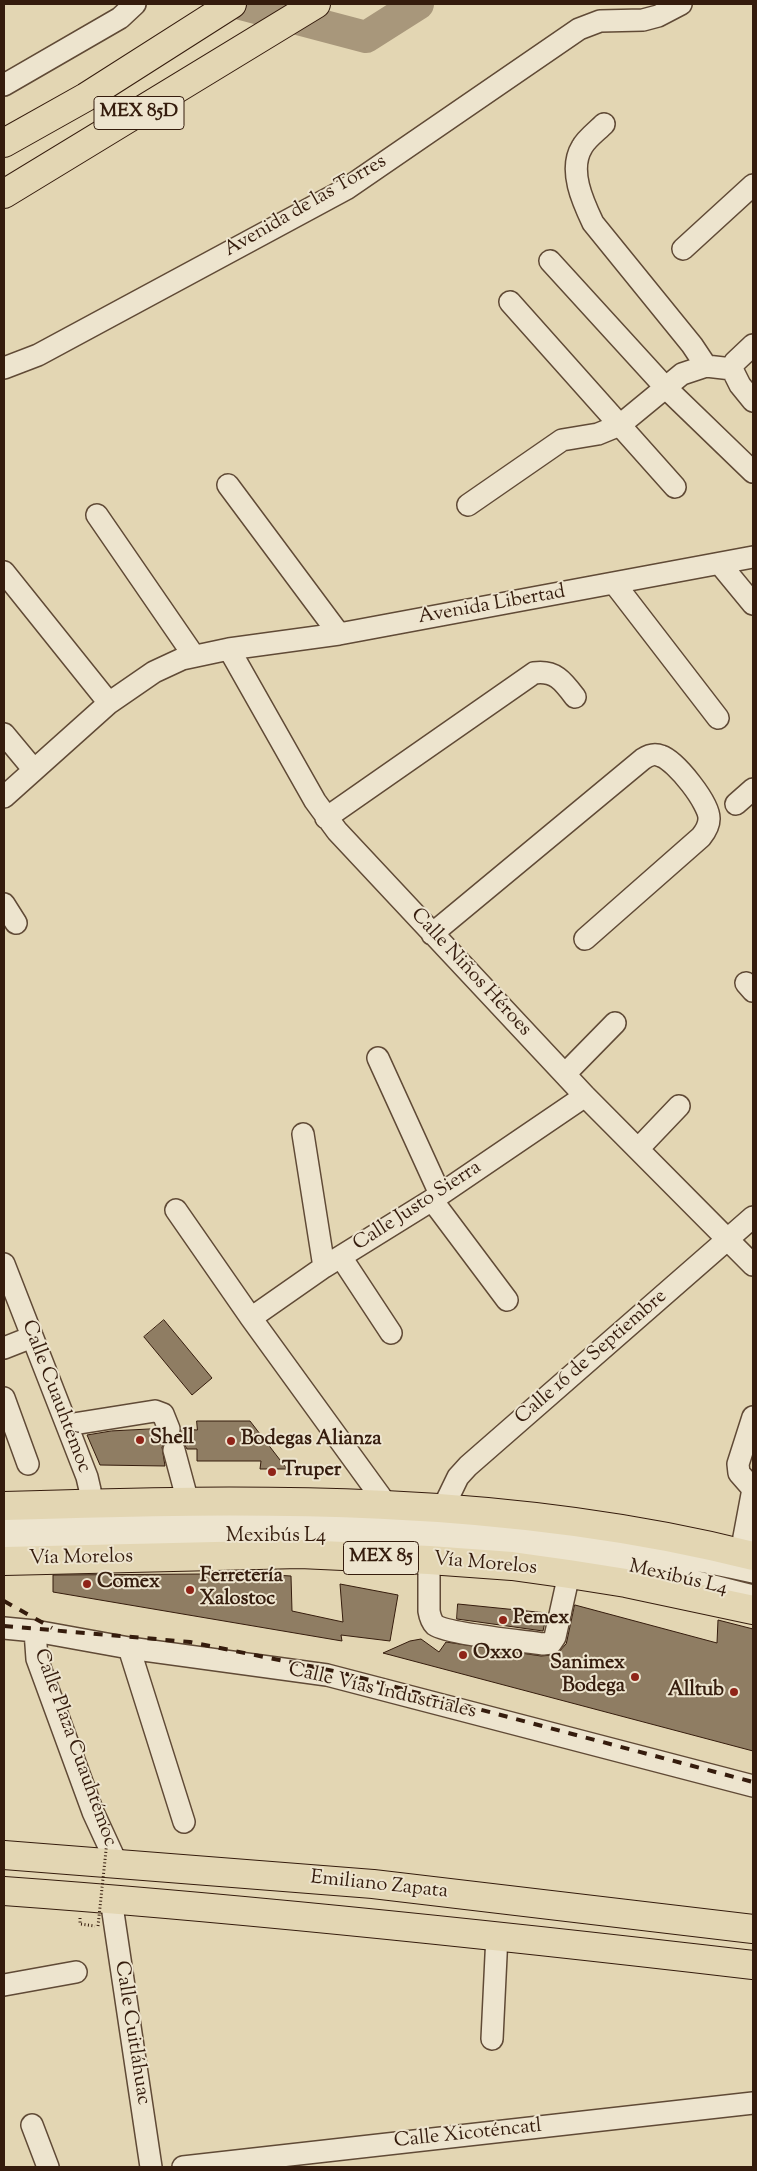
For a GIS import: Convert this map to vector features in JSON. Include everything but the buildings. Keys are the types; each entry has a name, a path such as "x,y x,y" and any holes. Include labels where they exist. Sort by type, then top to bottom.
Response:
{"main road":[{"name":"MEX 85D","path":"4,143 86,96 232,4"},
{"name":"MEX 85D","path":"4,194 119,126 316,4"},
{"path":"4,1506 90,1503 299,1501 443,1508 604,1527 749,1560"},
{"name":"Vía Morelos","path":"4,1561 300,1554 429,1560 512,1566 569,1574 636,1585 753,1610"},
{"name":"Emiliano Zapata","path":"4,1855 373,1884 753,1929"},
{"name":"Emiliano Zapata","path":"4,1891 111,1899 497,1935 753,1964"}],"street":[{"path":"4,85 120,18 135,4"},
{"name":"Avenida de las Torres","path":"4,368 38,355 346,189 579,29 600,21 642,20 658,16 681,4"},
{"path":"604,124 582,147 577,161 577,177 582,199 593,223 692,345 706,366"},
{"path":"683,249 753,186"},
{"path":"550,261 664,386 753,472"},
{"path":"510,302 675,487"},
{"path":"732,369 742,354 753,345"},
{"path":"468,505 562,440 598,434 620,425 664,386 682,374 706,366 732,369"},
{"path":"732,369 740,385 753,401"},
{"path":"228,485 338,634"},
{"path":"97,515 194,656"},
{"name":"Avenida Libertad","path":"4,797 110,703 168,664 194,656 229,649 338,634 753,557"},
{"path":"720,564 753,604"},
{"path":"4,572 110,703"},
{"path":"614,583 718,718"},
{"name":"Calle Niños Héroes","path":"229,649 326,818 432,934 585,1096 753,1265"},
{"path":"326,818 534,673 553,674 561,679 575,697"},
{"path":"4,734 34,770"},
{"path":"432,934 643,759 650,755 663,756 672,762 703,800 708,810 707,830 585,939"},
{"path":"736,804 753,789"},
{"path":"4,904 16,923"},
{"path":"565,1074 616,1023"},
{"path":"378,1058 436,1197 507,1300"},
{"name":"Calle Justo Sierra","path":"251,1318 332,1262 436,1197 585,1096"},
{"path":"638,1149 678,1106"},
{"path":"303,1134 332,1262 391,1333"},
{"path":"176,1210 251,1318 386,1504"},
{"name":"Calle 16 de Septiembre","path":"443,1508 458,1477 468,1466 753,1217"},
{"name":"Calle Cuauhtémoc","path":"4,1264 87,1477 90,1503"},
{"path":"4,1348 32,1337"},
{"path":"4,1398 28,1464"},
{"path":"67,1425 155,1410 163,1414 169,1429"},
{"path":"749,1560 753,1489 739,1472 738,1464 753,1417"},
{"path":"174,1450 188,1502"},
{"name":"Mexibús L4","path":"4,1523 255,1518 279,1521 380,1523 482,1530 603,1544 717,1564 749,1560"},
{"name":"Mexibús L4","path":"4,1542 306,1537 462,1545 601,1562 660,1573 753,1596"},
{"path":"429,1560 429,1611 430,1618 434,1624 453,1631 543,1644 551,1643 554,1637 569,1574"},
{"name":"Calle Vías Industriales","path":"4,1628 35,1631 129,1648 328,1675 753,1786"},
{"name":"Calle Plaza Cuauhtémoc","path":"35,1631 36,1659 101,1817 117,1864"},
{"path":"129,1648 184,1822"},
{"name":"Calle Cuitláhuac","path":"111,1899 151,2167"},
{"path":"492,2040 497,1935"},
{"path":"4,1985 76,1972"},
{"name":"Calle Xicoténcatl","path":"184,2167 753,2103"},
{"path":"32,2125 48,2167"}],"path":[{"path":"80,1924 98,1926 101,1817"}],"waterway":[{"path":"241,4 366,37 418,4"}],"railway":[{"path":"4,1601 52,1628"},
{"path":"4,1626 190,1642 339,1672 753,1782"}],"place":[{"name":"Shell","path":"140,1440"},
{"name":"Bodegas Alianza","path":"231,1441"},
{"name":"Truper","path":"272,1472"},
{"name":"Comex","path":"87,1584"},
{"name":"Ferretería Xalostoc","path":"190,1590"},
{"name":"Pemex","path":"503,1620"},
{"name":"Oxxo","path":"463,1655"},
{"name":"Sanimex Bodega","path":"635,1677"},
{"name":"Alltub","path":"734,1692"}]}
